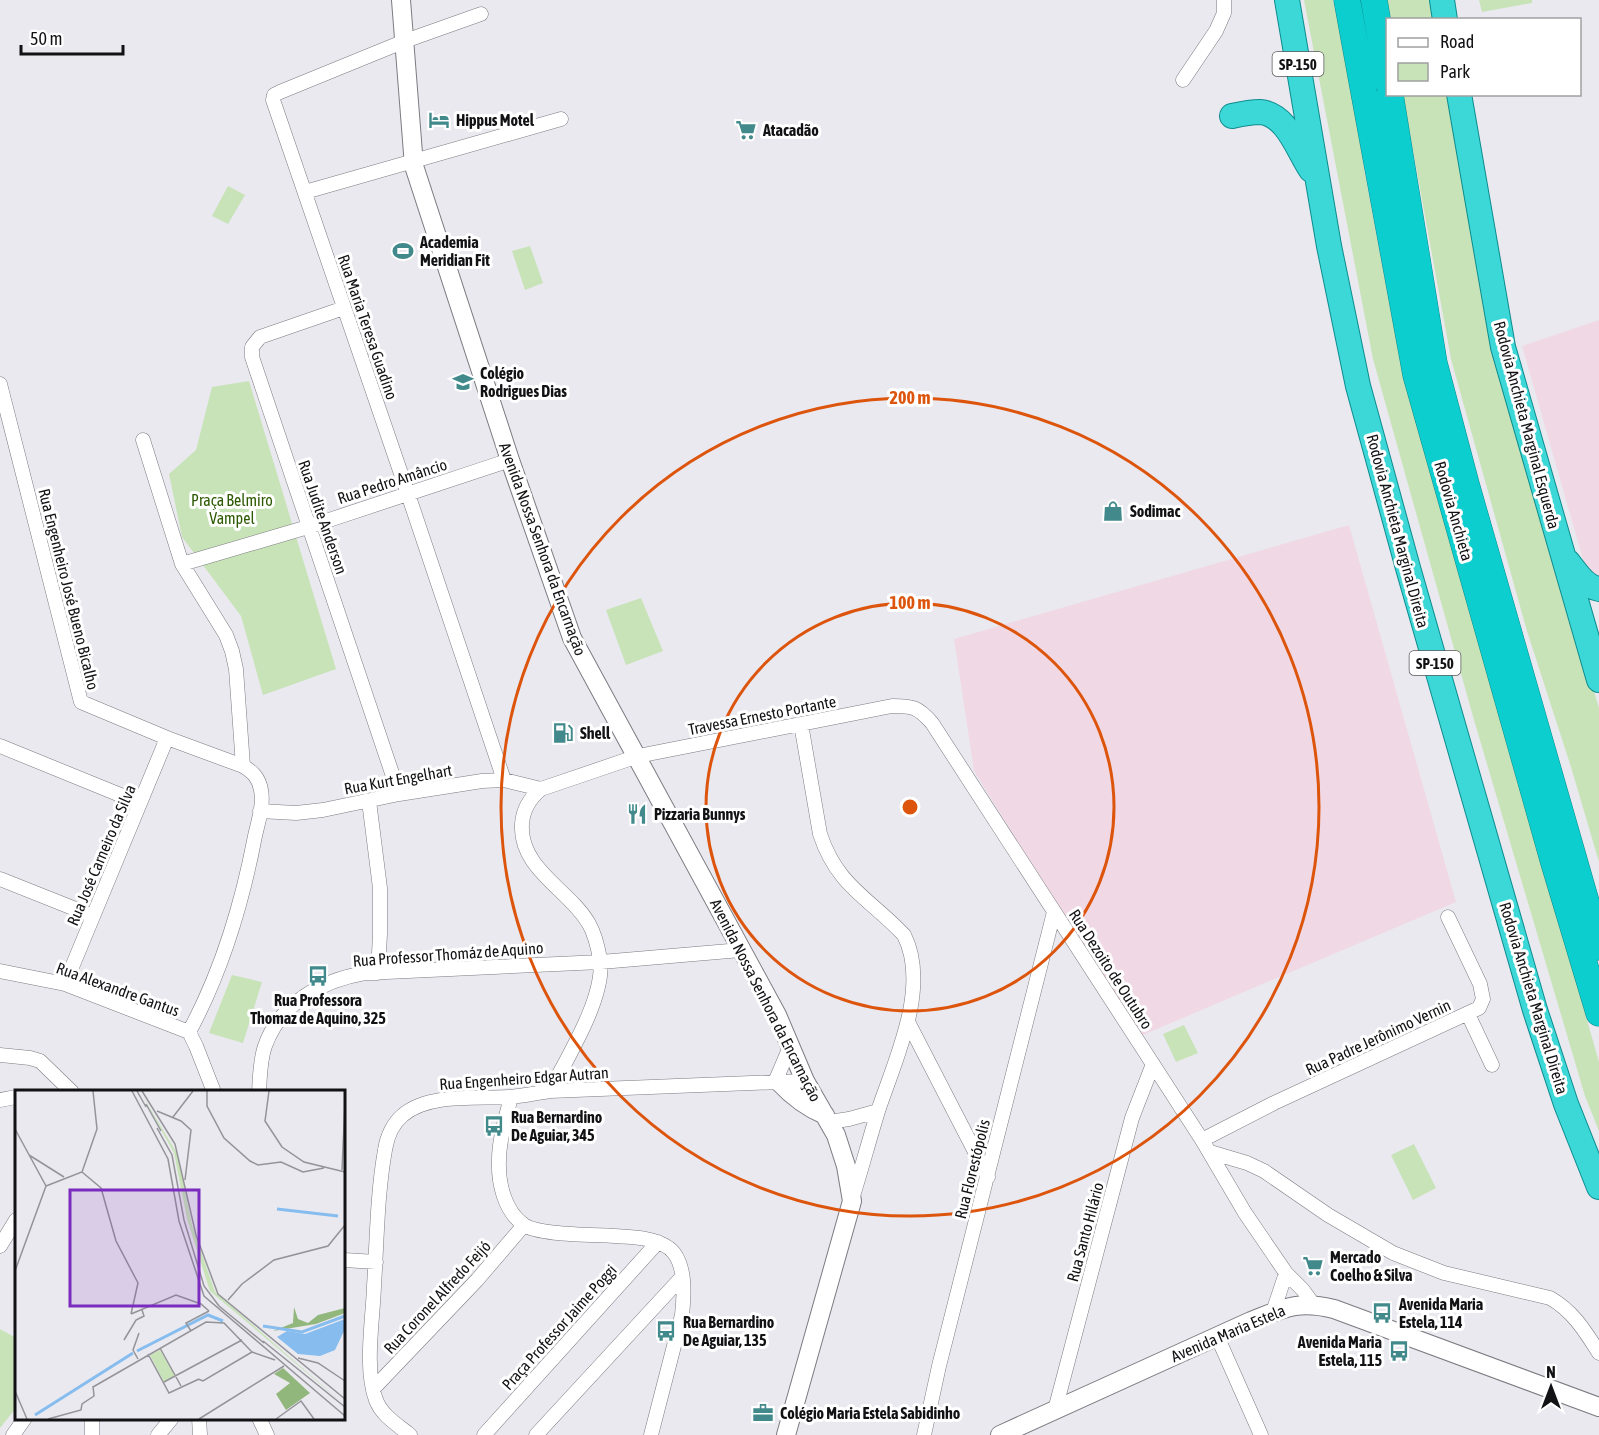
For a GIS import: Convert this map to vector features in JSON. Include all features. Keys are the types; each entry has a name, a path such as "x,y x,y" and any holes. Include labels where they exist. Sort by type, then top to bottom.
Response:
{"highway":[{"name":"Rodovia Anchieta Marginal Direita","path":"1287,0 1318,180 1358,386 1538,1019 1566,1104 1599,1187"},
{"name":"Rodovia Anchieta","path":"1347,0 1416,375 1554,863 1599,1013"},
{"path":"1374,0 1386,70"},
{"path":"1442,0 1445,18"},
{"name":"Rodovia Anchieta","path":"1390,96 1434,363 1599,946"},
{"name":"Rodovia Anchieta Marginal Esquerda","path":"1459,96 1503,347 1599,680"},
{"path":"1232,116 1263,112 1277,119 1290,135 1318,180"},
{"path":"1562,555 1590,587 1599,589"},
{"path":"1599,618 1597,628 1599,642"}],"street":[{"name":"Avenida Nossa Senhora da Encarnação","path":"401,0 413,161 510,460 572,638 777,1015 805,1081 827,1118 846,1166 852,1201 786,1435"},
{"path":"1183,80 1216,31 1224,13 1224,0"},
{"name":"Rua Maria Teresa Guadino","path":"482,14 405,41 280,92 273,97 273,103 504,780"},
{"path":"305,192 561,119"},
{"name":"Rua Judite Anderson","path":"344,308 271,331 260,337 252,347 254,365 399,794"},
{"name":"Rua Engenheiro José Bueno Bicalho","path":"0,384 81,702 243,766"},
{"path":"143,440 182,564 226,636 232,651 236,669 243,766 254,772 262,793 250,858 227,946 189,1032 213,1090"},
{"name":"Rua Pedro Amâncio","path":"182,564 308,527 510,460"},
{"name":"Travessa Ernesto Portante","path":"541,789 638,756 892,706"},
{"name":"Rua Dezoito de Outubro","path":"892,706 912,706 922,711 932,723 1210,1152 1245,1213 1286,1273 1313,1304"},
{"path":"801,724 820,834 826,851 837,870 852,888 904,935 909,945 913,980 908,1022 878,1111 852,1201"},
{"name":"Rua José Carneiro da Silva","path":"65,984 168,738"},
{"path":"0,746 140,804"},
{"name":"Rua Kurt Engelhart","path":"260,811 296,813 482,781 504,780 541,789"},
{"path":"541,789 532,796 522,815 522,837 526,849 537,867 589,924 595,937 601,962 596,997 550,1091"},
{"path":"369,801 380,888 378,973"},
{"path":"0,879 93,916"},
{"name":"Rua Florestópolis","path":"924,1435 939,1366 1054,912"},
{"name":"Rua Padre Jerônimo Vernin","path":"1202,1140 1274,1103 1479,1008 1483,999 1480,984 1448,917"},
{"name":"Rua Professor Thomáz de Aquino","path":"259,1090 261,1062 274,1024 286,1010 322,985 341,977 378,973 601,962 741,950"},
{"name":"Rua Alexandre Gantus","path":"0,971 65,984 189,1032"},
{"path":"1468,1014 1492,1065"},
{"path":"908,1022 987,1177"},
{"path":"790,1047 777,1082 795,1099 827,1118 849,1119 878,1111"},
{"path":"0,1055 40,1061 66,1090"},
{"name":"Rua Santo Hilário","path":"1055,1410 1132,1118 1153,1064"},
{"name":"Rua Engenheiro Edgar Autran","path":"410,1435 382,1411 373,1389 370,1361 385,1149 392,1127 403,1115 416,1106 434,1101 511,1097 550,1091 805,1081"},
{"path":"511,1097 499,1157 499,1176 506,1202 513,1214 524,1225 545,1232 618,1235 658,1242 675,1254 682,1276 684,1296 682,1315 651,1435"},
{"path":"0,1100 15,1098"},
{"path":"1210,1152 1247,1163 1263,1171 1328,1215 1393,1253 1444,1273 1550,1298 1578,1321 1599,1353"},
{"path":"0,1246 15,1222"},
{"name":"Rua Coronel Alfredo Feijó","path":"373,1389 477,1280 524,1225"},
{"name":"Praça Professor Jaime Poggi","path":"484,1435 658,1242"},
{"path":"345,1260 376,1262"},
{"path":"1273,1312 1286,1273"},
{"path":"536,1435 682,1276"},
{"name":"Avenida Maria Estela","path":"1000,1435 1273,1312 1288,1307 1313,1304 1350,1315 1596,1404"},
{"path":"1216,1336 1261,1435"},
{"path":"13,1435 24,1420"},
{"path":"158,1435 171,1420"},
{"path":"199,1420 200,1435"},
{"path":"260,1420 267,1435"}],"shaded area":[{"path":"1599,320 1599,579 1590,584 1522,346"},
{"path":"1349,525 1456,902 1138,1037 974,771 954,639"}],"green space":[{"path":"1304,0 1333,0 1348,68 1393,323 1415,419 1599,1062 1599,1131 1585,1096 1474,720 1373,359"},
{"path":"1387,0 1430,0 1434,18 1391,18"},
{"path":"1479,0 1532,0 1532,3 1482,12"},
{"path":"1403,96 1447,96 1473,238 1517,437 1599,708 1599,862 1527,631 1451,359"},
{"path":"228,186 245,195 228,224 212,216"},
{"path":"530,246 543,283 525,290 512,251"},
{"name":"Praça Belmiro Vampel","path":"249,381 336,669 263,695 241,616 182,537 169,474 196,450 212,387"},
{"path":"641,598 663,651 626,665 606,610"},
{"path":"232,975 262,982 243,1043 209,1033"},
{"path":"1184,1025 1198,1053 1176,1062 1163,1034"},
{"path":"1414,1144 1436,1188 1413,1200 1391,1155"},
{"path":"0,1329 15,1337 15,1409 0,1428"}],"place":[{"name":"Hippus Motel","path":"439,120"},
{"name":"Atacadão","path":"746,130"},
{"name":"Academia Meridian Fit","path":"403,251"},
{"name":"Colégio Rodrigues Dias","path":"463,382"},
{"name":"Sodimac","path":"1113,511"},
{"name":"Shell","path":"563,733"},
{"name":"Pizzaria Bunnys","path":"637,814"},
{"name":"Rua Professora Thomaz de Aquino, 325","path":"318,976"},
{"name":"Rua Bernardino De Aguiar, 345","path":"494,1126"},
{"name":"Mercado Coelho & Silva","path":"1313,1266"},
{"name":"Avenida Maria Estela, 114","path":"1382,1313"},
{"name":"Rua Bernardino De Aguiar, 135","path":"666,1331"},
{"name":"Avenida Maria Estela, 115","path":"1399,1351"},
{"name":"Colégio Maria Estela Sabidinho","path":"763,1413"}]}
